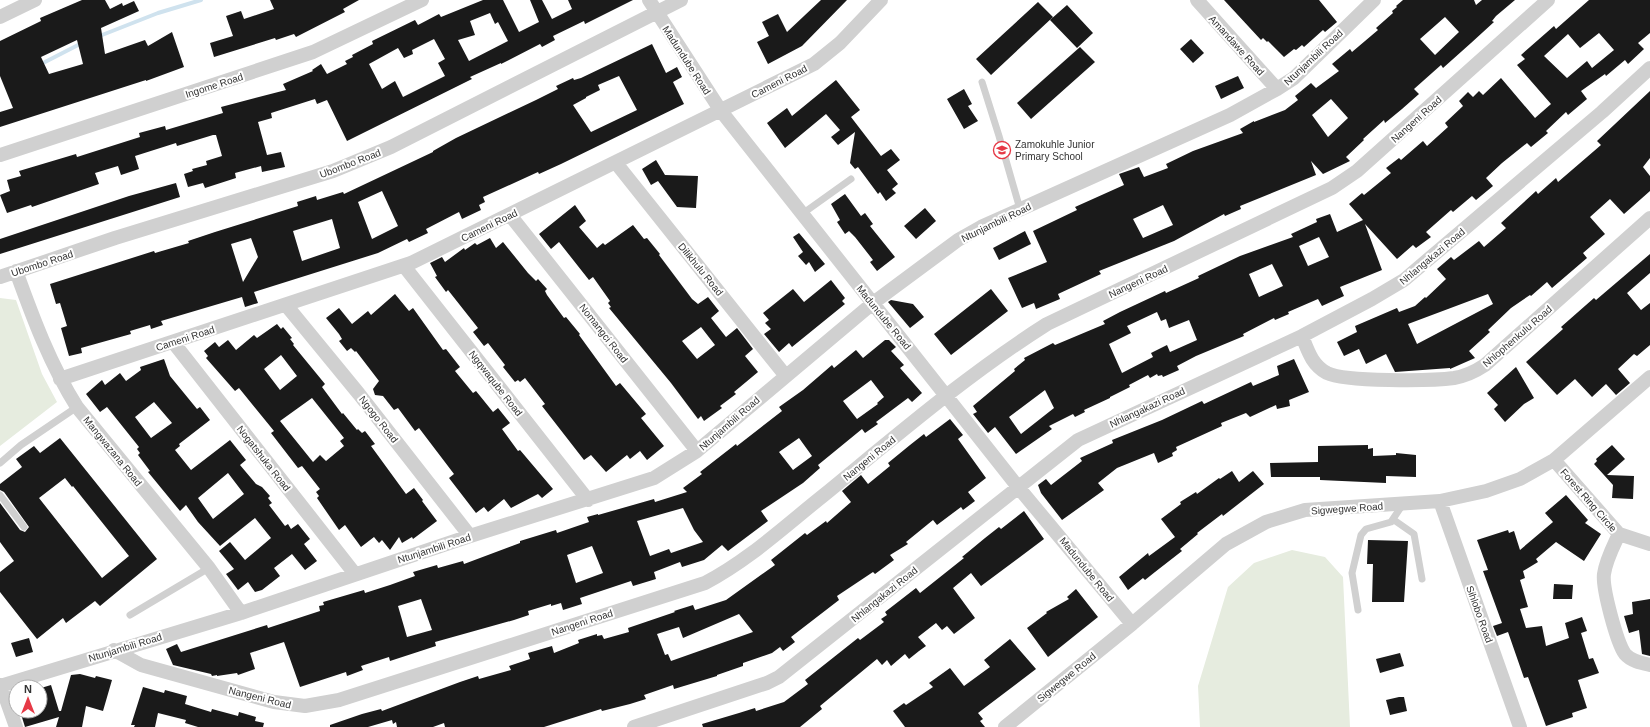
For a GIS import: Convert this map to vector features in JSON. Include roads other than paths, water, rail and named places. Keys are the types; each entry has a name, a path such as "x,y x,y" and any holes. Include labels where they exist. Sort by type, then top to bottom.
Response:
{"street":[{"path":"0,17 35,0"},
{"name":"Ingome Road","path":"0,155 313,52 422,0"},
{"name":"Madundube Road","path":"649,0 656,13 721,111 947,394 1018,487 1132,624"},
{"name":"Ubombo Road","path":"0,277 115,238 333,171 391,147 681,0"},
{"name":"Cameni Road","path":"60,379 404,266 616,163 814,64 840,42 881,0"},
{"name":"Amandawe Road","path":"1197,0 1277,89"},
{"name":"Ntunjambili Road","path":"1,686 114,650 241,613 470,536 654,478 697,451 785,375 873,303 958,240 1020,210 1230,115 1277,89 1294,78 1358,5 1374,0"},
{"name":"Nangeni Road","path":"114,650 141,665 290,705 320,704 387,685 705,583 726,572 744,559 947,394 1024,338 1047,324 1332,188 1357,171 1548,0"},
{"name":"Nhlangakazi Road","path":"634,727 767,683 779,677 1078,440 1302,336 1372,299 1404,280 1602,112 1650,68"},
{"name":"Dilikhulu Road","path":"616,163 785,375"},
{"name":"Nomangci Road","path":"510,215 697,451"},
{"name":"Nhlophenkulu Road","path":"1302,336 1314,364 1327,373 1347,378 1454,378 1468,374 1485,365 1650,218"},
{"name":"Ngqwaqube Road","path":"404,266 588,500"},
{"name":"Mangwazana Road","path":"16,271 44,348 77,407 209,568 241,613"},
{"name":"Ngogo Road","path":"286,304 359,394 470,536"},
{"name":"Nogatshuka Road","path":"173,342 355,574"},
{"name":"Sigwegwe Road","path":"1005,727 1132,624 1226,544 1266,522 1305,510 1440,501 1486,491 1520,479 1554,460 1650,377"},
{"name":"Forest Ring Circle","path":"1554,460 1619,534 1650,544"},
{"name":"Sihlobo Road","path":"1440,501 1520,727"},
{"path":"1619,534 1606,565 1604,574 1604,592 1624,653 1634,661 1650,665"},
{"path":"1,686 16,727"}],"lane":[{"path":"982,82 1020,210"},
{"path":"802,214 851,179"},
{"path":"0,463 21,445 77,407"},
{"path":"0,495 24,527"},
{"path":"1358,610 1352,573 1361,535 1366,529 1387,524 1394,520 1403,504"},
{"path":"1394,520 1414,534 1422,579"},
{"path":"130,615 209,568"}],"waterway":[{"path":"97,37 158,13 201,0"},
{"path":"45,62 82,43"}],"place":[{"name":"Zamokuhle Junior Primary School","path":"1002,150"}]}
